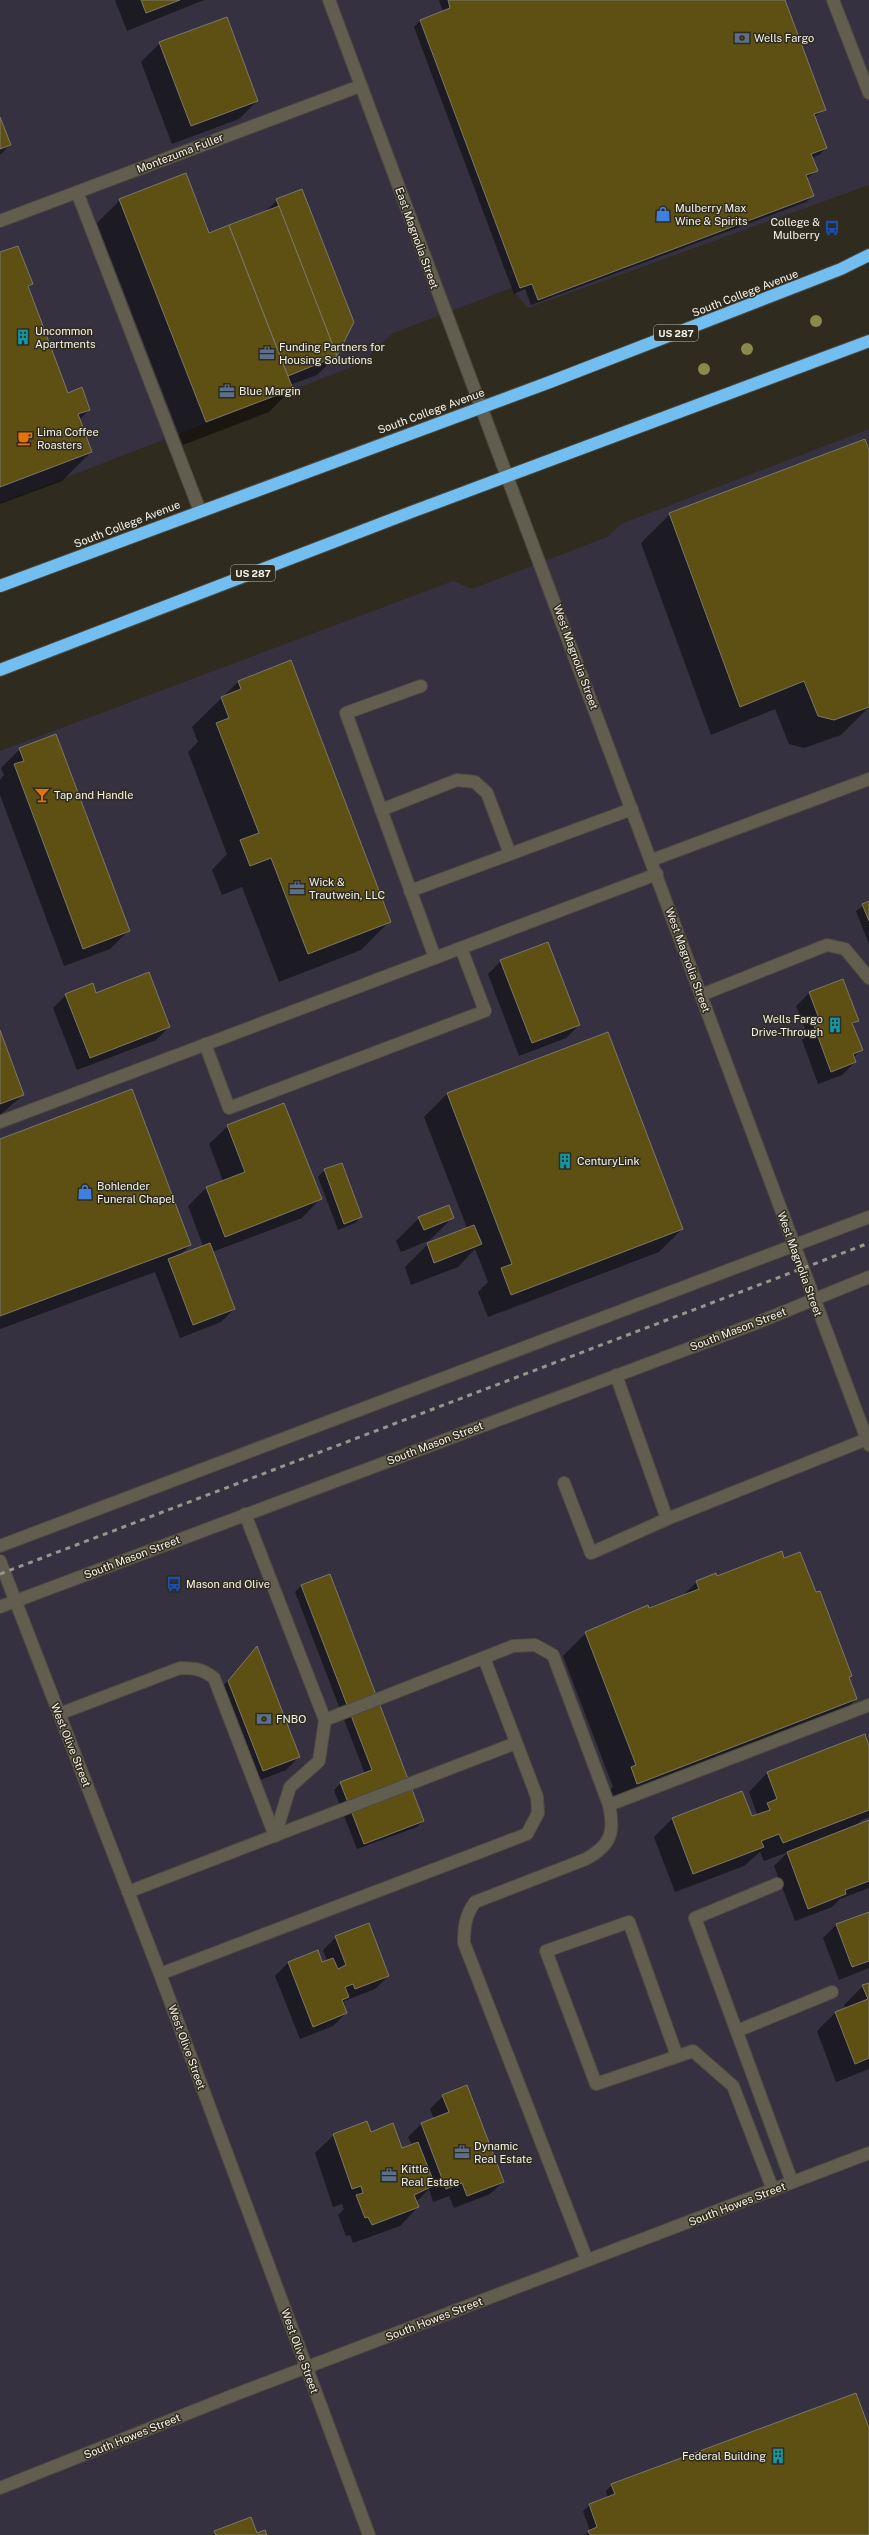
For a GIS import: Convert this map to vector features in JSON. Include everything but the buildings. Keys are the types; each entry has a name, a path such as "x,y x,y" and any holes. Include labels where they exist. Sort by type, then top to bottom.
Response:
{"highway":[{"name":"South College Avenue","path":"0,586 480,406 550,382 834,272 869,255"},
{"name":"US 287","path":"0,670 506,476 869,341"}],"street":[{"name":"East Magnolia Street","path":"329,0 506,476"},
{"path":"833,0 869,93"},
{"name":"Montezuma Fuller","path":"0,221 360,86"},
{"path":"77,192 200,511"},
{"name":"West Magnolia Street","path":"506,476 652,860 813,1301 868,1442"},
{"path":"421,686 346,713 435,958"},
{"path":"652,860 869,779"},
{"path":"381,810 457,780 475,782 487,794 510,854"},
{"path":"410,891 632,809"},
{"path":"0,1122 657,874"},
{"path":"701,995 827,945 844,949 869,978"},
{"path":"205,1044 229,1108 485,1011 461,948"},
{"path":"0,1546 869,1217"},
{"name":"South Mason Street","path":"0,1607 813,1301 869,1277"},
{"path":"616,1375 668,1519"},
{"path":"564,1483 591,1552 668,1519 868,1442"},
{"path":"245,1514 325,1720 319,1761 290,1787 275,1836"},
{"name":"West Olive Street","path":"0,1561 14,1602 160,1974 369,2535"},
{"path":"325,1720 513,1646 535,1645 553,1655 609,1805 612,1821 610,1835 602,1850 586,1859 475,1902 468,1912 464,1926 464,1943 587,2260"},
{"path":"160,1974 527,1834 538,1813 537,1797 484,1658"},
{"path":"59,1714 180,1668 193,1668 206,1672 214,1678 275,1836"},
{"path":"609,1805 869,1705"},
{"path":"128,1892 516,1743"},
{"path":"777,1884 696,1918 792,2182"},
{"path":"677,2056 629,1922 546,1952 596,2084 693,2051 733,2086 773,2190"},
{"path":"737,2031 832,1992"},
{"name":"South Howes Street","path":"0,2488 306,2367 869,2153"}],"shaded area":[{"path":"0,0 869,0 869,185 528,308 511,288 393,333 362,363 0,503"},
{"path":"869,429 869,2535 0,2535 0,751 453,581 472,589 607,537 621,524"}],"railway":[{"path":"0,1574 869,1243"}],"place":[{"name":"Wells Fargo","path":"742,38"},
{"name":"Mulberry Max Wine & Spirits","path":"663,214"},
{"name":"College & Mulberry","path":"832,228"},
{"name":"Uncommon Apartments","path":"23,337"},
{"name":"Funding Partners for Housing Solutions","path":"267,353"},
{"name":"Blue Margin","path":"227,391"},
{"name":"Lima Coffee Roasters","path":"25,438"},
{"name":"Tap and Handle","path":"42,795"},
{"name":"Wick & Trautwein, LLC","path":"297,888"},
{"name":"Wells Fargo Drive-Through","path":"835,1025"},
{"name":"CenturyLink","path":"565,1161"},
{"name":"Bohlender Funeral Chapel","path":"85,1192"},
{"name":"Mason and Olive","path":"174,1584"},
{"name":"FNBO","path":"264,1719"},
{"name":"Dynamic Real Estate","path":"462,2152"},
{"name":"Kittle Real Estate","path":"389,2175"},
{"name":"Federal Building","path":"778,2456"}]}
